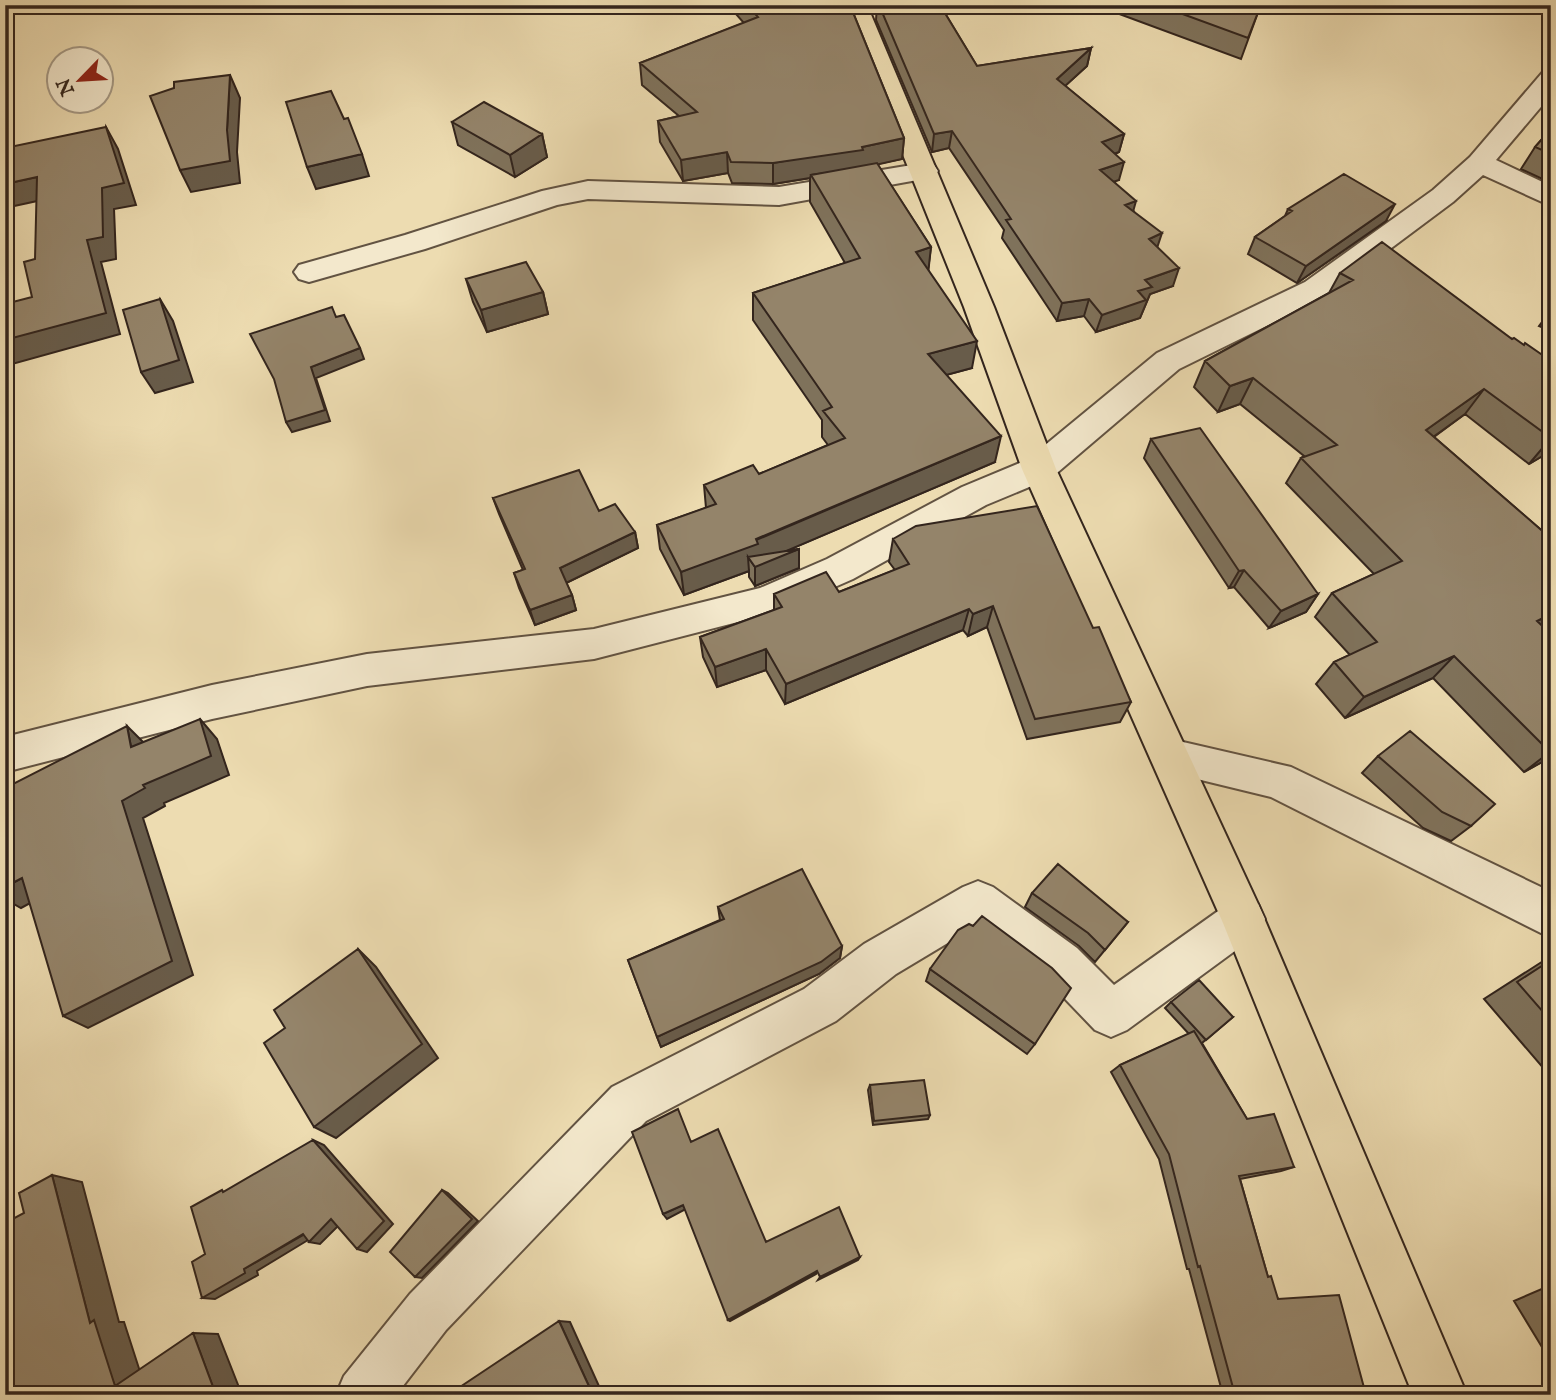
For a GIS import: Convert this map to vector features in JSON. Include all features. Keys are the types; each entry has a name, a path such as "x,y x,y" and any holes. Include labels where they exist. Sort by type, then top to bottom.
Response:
{"main road":[{"path":"855,5 979,307 1038,469 1243,919 1440,1395"}],"street":[{"path":"5,755 212,702 368,670 594,644 767,601 840,569 974,496 1038,469 1168,361 1315,289 1443,196 1480,163 1551,78"},
{"path":"1480,163 1551,197"},
{"path":"309,272 415,242 552,197 588,190 779,196 924,172"},
{"path":"1170,757 1277,779 1528,902 1551,917"},
{"path":"363,1395 428,1312 629,1104 820,1005 880,959 978,901 1061,963 1111,1014 1243,919"}],"building":[{"path":"747,5 850,5 904,138 862,147 863,150 773,163 731,162 727,152 681,160 658,121 697,112 640,63 758,17"},
{"path":"879,5 940,5 977,66 1091,48 1057,79 1124,134 1102,142 1124,162 1100,170 1136,201 1125,205 1162,233 1149,239 1179,268 1145,280 1152,287 1138,291 1146,300 1102,315 1089,299 1062,303 1006,220 1011,219 952,131 934,134"},
{"path":"1158,5 1256,5 1260,7 1248,38"},
{"path":"230,75 227,130 230,161 180,170 150,96 174,88 174,82"},
{"path":"331,91 344,119 348,118 362,154 307,167 286,102"},
{"path":"484,102 542,134 510,155 452,122"},
{"path":"106,127 124,183 102,188 103,237 87,240 106,313 5,340 5,304 32,297 24,262 35,259 37,177 5,184 5,148"},
{"path":"1551,129 1551,154 1535,147"},
{"path":"877,163 931,247 916,252 977,341 928,354 1001,436 756,539 758,544 681,572 657,525 716,504 704,485 753,465 759,474 845,438 823,411 832,407 753,293 860,258 811,175"},
{"path":"1344,174 1395,204 1306,266 1255,237 1292,211 1288,209"},
{"path":"1382,242 1512,339 1524,345 1525,343 1551,361 1551,438 1484,389 1426,430 1547,535 1551,533 1551,614 1537,621 1551,634 1550,752 1454,656 1364,697 1334,662 1377,642 1332,593 1402,561 1301,458 1337,445 1253,378 1230,386 1205,361 1353,280 1340,273"},
{"path":"526,262 543,292 481,310 466,279"},
{"path":"160,299 179,360 141,372 123,310"},
{"path":"332,307 336,317 344,315 360,348 311,367 325,410 286,422 274,379 250,334"},
{"path":"1200,428 1318,594 1281,611 1244,570 1239,571 1151,439"},
{"path":"579,470 599,511 615,504 635,532 560,568 572,595 530,610 514,573 525,569 493,498"},
{"path":"1037,506 1093,628 1099,627 1131,702 1035,719 993,606 973,614 969,609 786,684 766,649 715,667 700,637 782,607 774,594 826,572 839,592 909,564 893,539 916,526"},
{"path":"799,549 755,567 748,557"},
{"path":"200,719 211,756 143,785 145,788 122,801 172,961 63,1016 22,878 5,887 5,788 127,726 131,747"},
{"path":"1410,731 1495,804 1471,826 1442,812 1378,756"},
{"path":"1058,864 1128,922 1105,950 1088,933 1032,893"},
{"path":"802,869 842,946 821,962 657,1037 628,960 724,919 718,907"},
{"path":"982,916 1052,968 1071,988 1035,1044 930,969 958,930 969,924 973,926"},
{"path":"358,949 422,1044 314,1127 264,1043 285,1028 274,1010"},
{"path":"1551,960 1551,1021 1517,982"},
{"path":"1199,980 1233,1017 1206,1040 1171,1002"},
{"path":"1194,1031 1247,1119 1274,1114 1294,1167 1239,1176 1268,1277 1271,1276 1278,1299 1339,1295 1366,1395 1235,1395 1169,1154 1120,1065"},
{"path":"924,1080 930,1115 874,1121 870,1085"},
{"path":"678,1109 691,1142 718,1129 766,1242 839,1207 860,1257 820,1277 817,1271 728,1320 683,1205 663,1214 632,1132"},
{"path":"313,1140 384,1221 357,1249 331,1219 309,1242 303,1234 202,1298 192,1262 205,1254 191,1207 222,1190 223,1192"},
{"path":"52,1175 90,1323 94,1320 115,1386 193,1333 216,1395 16,1395 5,1347 5,1223 24,1213 19,1193"},
{"path":"442,1190 472,1219 415,1277 390,1252"},
{"path":"559,1321 593,1395 448,1395"}]}
